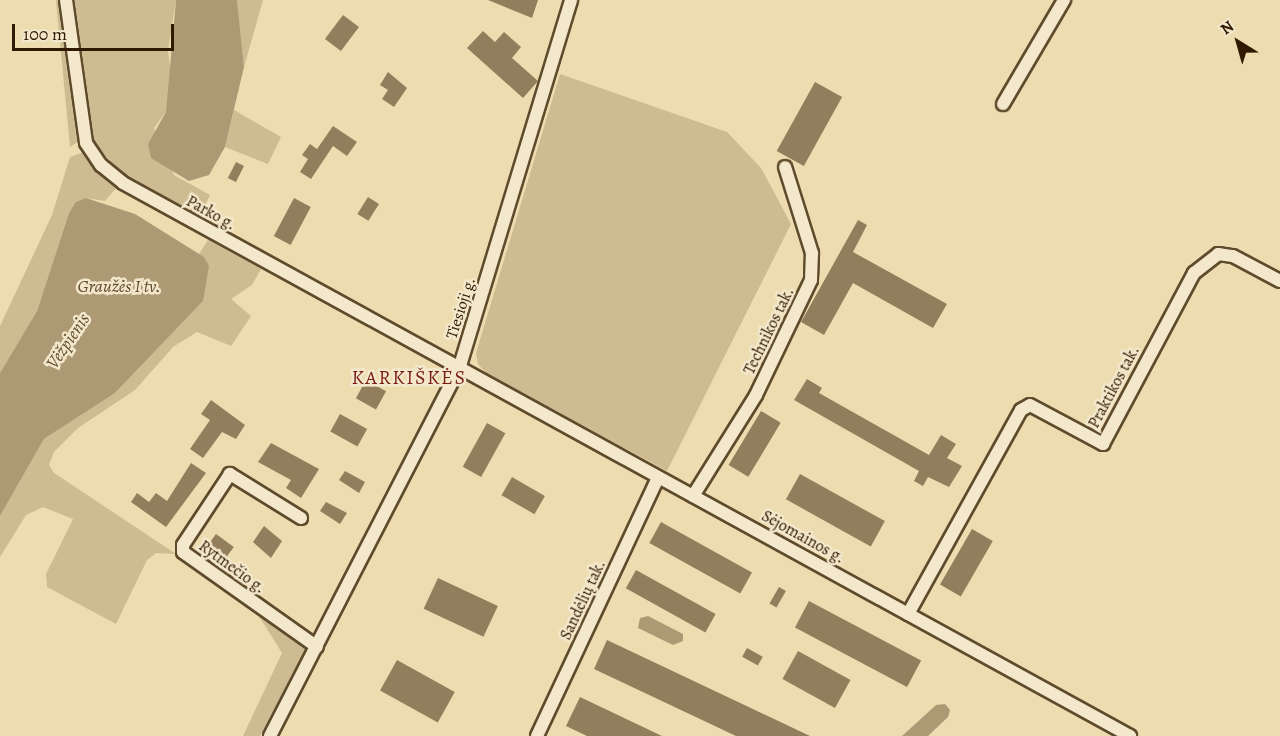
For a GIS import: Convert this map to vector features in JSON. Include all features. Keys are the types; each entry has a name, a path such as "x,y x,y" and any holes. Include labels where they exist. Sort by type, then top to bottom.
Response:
{"street":[{"name":"Parko g.","path":"66,0 86,143 111,175 459,369"},
{"name":"Tiesioji g.","path":"270,736 459,369 572,0"},
{"path":"1003,104 1064,0"},
{"name":"Technikos tak.","path":"693,496 756,395 811,280 812,253 785,167"},
{"name":"Praktikos tak.","path":"908,614 1021,410 1030,405 1103,444 1194,273 1218,254 1233,256 1280,281"},
{"name":"Sėjomainos g.","path":"459,369 1130,736"},
{"name":"Rytmečio g.","path":"301,518 230,474 183,545 183,552 317,647"},
{"name":"Sandėlių tak.","path":"537,736 658,478"}],"shaded area":[{"path":"56,0 61,0 79,141 70,147"},
{"path":"73,0 176,0 168,51 172,81 166,112 154,128 174,175 210,195 199,217 126,178 94,143"},
{"path":"237,0 263,0 244,67"},
{"path":"560,74 727,132 761,168 791,224 667,471 486,373 478,364 476,353"},
{"path":"234,110 281,137 268,164 225,147"},
{"path":"84,152 92,166 117,187 105,201 86,198 69,213 37,311 0,373 0,326 52,215 70,157"},
{"path":"208,240 261,269 252,285 231,299 251,316 231,346 197,332 173,347 135,390 78,428 54,452 49,465 54,473 176,554 156,553 147,560 116,624 47,587 46,574 73,519 43,507 26,515 0,557 0,516 44,439 115,393 203,301 204,257 199,254"},
{"path":"254,608 306,648 260,736 243,736 282,653"}],"water":[{"path":"176,0 237,0 244,67 225,147 209,175 189,181 151,158 148,144 166,112"},
{"name":"Graužės I tv.","path":"86,198 135,214 204,257 209,266 203,301 115,393 44,439 0,516 0,373 37,311 69,213 76,202"},
{"path":"648,616 683,634 683,641 673,645 638,628 640,618"},
{"path":"945,704 950,710 948,717 928,736 902,736 936,705"}],"building":[{"path":"488,0 538,0 532,18"},
{"path":"343,15 359,27 341,51 325,39"},
{"path":"483,31 495,42 504,32 521,47 512,58 538,81 523,98 467,48"},
{"path":"388,72 407,88 394,107 382,99 388,90 380,85"},
{"path":"815,82 842,97 804,166 777,151"},
{"path":"333,126 357,142 347,156 333,146 311,179 300,172 308,159 302,155 310,144 317,149"},
{"path":"236,162 244,166 236,182 228,178"},
{"path":"368,197 379,204 368,221 357,214"},
{"path":"294,198 311,207 291,245 274,236"},
{"path":"858,220 867,225 853,252 947,304 933,328 853,283 824,335 801,322"},
{"path":"807,379 822,388 819,393 929,455 941,435 956,444 947,458 962,466 949,487 928,477 923,486 914,481 919,471 794,400"},
{"path":"366,380 386,391 376,410 356,398"},
{"path":"211,400 245,425 236,439 222,432 203,458 190,449 210,420 201,414"},
{"path":"761,411 781,423 748,477 729,465"},
{"path":"340,414 367,429 357,447 330,431"},
{"path":"487,423 505,433 481,477 463,467"},
{"path":"271,443 319,469 301,498 286,488 291,480 258,462"},
{"path":"191,463 206,473 166,527 131,502 137,493 149,502 156,493 167,501"},
{"path":"345,471 365,482 359,493 339,480"},
{"path":"800,474 885,521 871,546 786,499"},
{"path":"512,477 545,496 534,514 502,495"},
{"path":"326,502 347,513 340,524 320,511"},
{"path":"661,522 752,572 740,593 649,543"},
{"path":"264,526 282,541 271,558 253,542"},
{"path":"972,529 993,541 961,596 940,584"},
{"path":"216,534 234,547 226,558 208,545"},
{"path":"636,570 716,614 705,632 626,588"},
{"path":"438,578 498,606 483,637 424,609"},
{"path":"779,587 786,591 776,607 770,603"},
{"path":"809,601 921,661 907,687 795,627"},
{"path":"607,640 810,736 736,736 594,669"},
{"path":"747,648 763,657 758,665 742,657"},
{"path":"798,651 850,680 835,708 782,679"},
{"path":"397,660 455,692 438,723 380,691"},
{"path":"580,697 662,736 587,736 566,726"}],"district":[{"name":"KARKIŠKĖS","path":"409,377"}],"water label":[{"name":"Vėžpienis","path":"68,341"}]}
